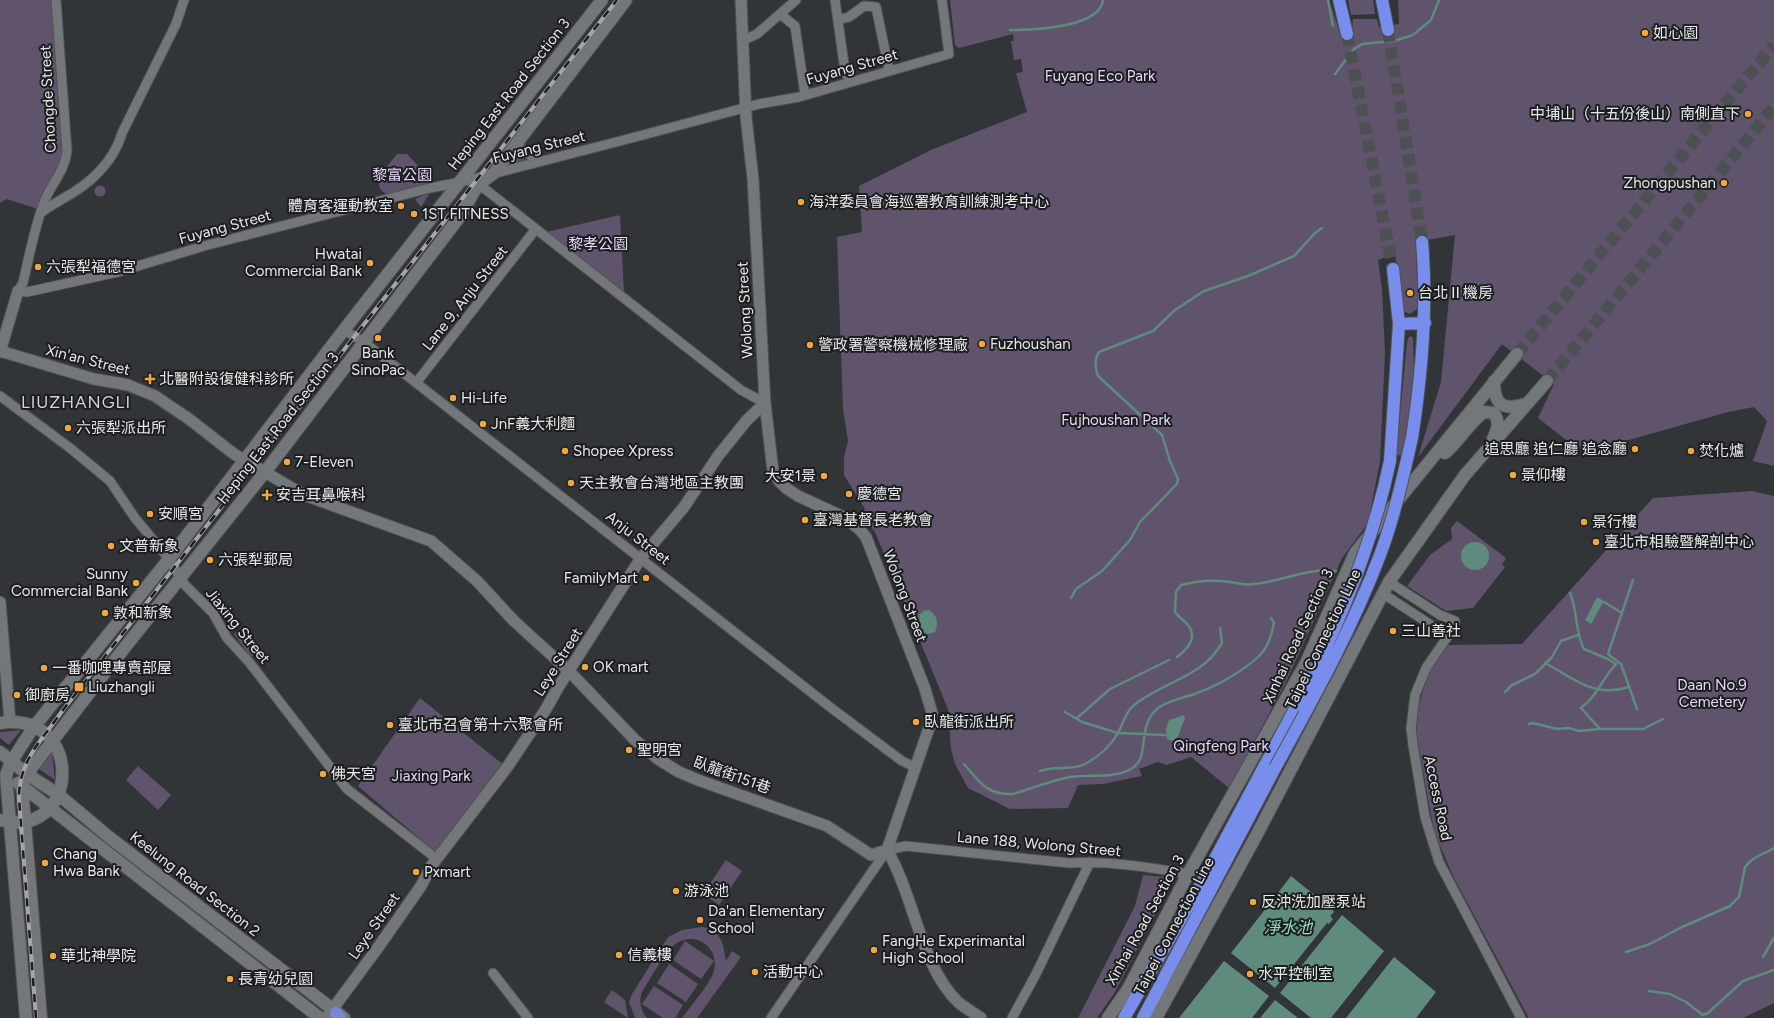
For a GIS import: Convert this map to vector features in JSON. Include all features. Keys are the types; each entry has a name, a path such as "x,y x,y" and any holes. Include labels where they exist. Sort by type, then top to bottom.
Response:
{"highway":[{"path":"1339,0 1347,34"},
{"path":"1382,0 1388,30"},
{"name":"Taipei Connection Line","path":"1124,1018 1271,764 1319,689 1361,603 1381,554 1402,484 1418,402 1425,323 1426,281 1422,242"},
{"name":"Taipei Connection Line","path":"1143,1018 1271,764 1343,611 1367,548 1390,461 1398,324 1393,268"},
{"path":"1398,324 1425,323"}],"main road":[{"name":"Heping East Road Section 3","path":"26,1018 5,821 3,772 33,728 169,559 344,330 602,0"},
{"name":"Heping East Road Section 3","path":"41,1018 22,785 27,774 364,342 461,215 477,186 494,173 626,0"},
{"name":"Xinhai Road Section 3","path":"1108,1018 1128,989 1188,874 1306,663 1355,553 1517,354"},
{"path":"1156,1018 1255,838 1382,593 1465,476 1547,380"},
{"path":"1494,381 1494,392 1499,401 1505,406 1513,408 1526,404"},
{"path":"1424,470 1452,447 1476,418 1484,412 1494,413 1498,419 1499,428 1487,449"},
{"path":"5,723 33,728 52,742 63,764 63,781 58,795 50,807 35,818 25,821 5,821"},
{"name":"Keelung Road Section 2","path":"0,752 27,774 58,795 109,837 336,1015"},
{"name":"Keelung Road Section 2","path":"3,772 22,785 320,1018"}],"street":[{"name":"Chongde Street","path":"0,352 18,291 23,283 43,205 66,160 67,151 56,0"},
{"path":"42,212 50,205 82,186 110,161 118,147 122,133 176,24 184,0"},
{"name":"Wolong Street","path":"741,0 753,179 765,403 773,471 779,481 798,496 846,518 866,537 931,705 932,713 931,722 887,850 771,1018"},
{"path":"744,40 756,34 796,0"},
{"path":"836,0 845,71 850,82"},
{"name":"Fuyang Street","path":"18,291 27,292 118,272 204,246 430,188 461,182 747,107 805,95 949,54 942,0"},
{"path":"838,20 849,17 864,6 876,7 889,70"},
{"path":"780,14 795,26 805,95"},
{"path":"516,144 538,162"},
{"path":"461,182 485,189 535,230 741,390 765,403"},
{"name":"Lane 9, Anju Street","path":"416,383 535,230"},
{"name":"Anju Street","path":"344,330 364,342 830,707 902,760 915,767"},
{"name":"Xin'an Street","path":"0,352 94,379 128,385 155,396 244,460 304,495 431,541 477,581 514,621 569,671"},
{"name":"Jiaxing Street","path":"0,396 110,480 135,518 169,559 180,579 213,613 227,638 249,662 347,789 437,859"},
{"name":"Leye Street","path":"336,1015 377,949 421,886 437,859 508,766 546,709 641,558 684,507 718,456 747,420 765,403"},
{"name":"Access Road","path":"1389,582 1440,615 1455,622 1448,636 1426,668 1415,695 1411,728 1425,818 1430,837 1447,881 1521,1018"},
{"path":"1382,593 1448,636"},
{"path":"0,602 5,723"},
{"name":"臥龍街151巷","path":"569,671 635,740 658,759 679,772 827,826 871,855 887,850"},
{"name":"Lane 188, Wolong Street","path":"887,850 906,846 1069,863 1090,862 1146,867 1188,874"},
{"path":"887,850 897,866 934,966 945,987 958,1002 981,1018"},
{"path":"1012,1018 1036,974 1090,862"},
{"path":"493,973 528,1018"}],"green space":[{"path":"0,0 55,0 65,160 41,210 7,199 0,203"},
{"path":"950,0 1329,0 1341,36 1352,32 1353,19 1377,19 1379,27 1399,24 1398,0 1774,0 1774,466 1753,461 1767,421 1754,407 1728,412 1611,445 1594,458 1574,442 1570,443 1538,418 1554,384 1502,344 1418,457 1441,382 1455,235 1416,242 1418,308 1410,314 1405,312 1402,306 1395,254 1378,260 1382,289 1385,353 1380,461 1368,523 1342,558 1285,684 1229,788 1191,757 1167,765 1158,762 1139,769 1142,776 1103,784 1078,785 1068,808 1010,809 968,788 955,764 951,749 948,709 875,532 861,515 865,509 844,475 844,457 848,441 843,409 837,237 862,232 859,186 931,150 1027,112 1016,73 1023,72 1021,59 1014,60 1011,41 1014,41 1013,34 959,48 955,45"},
{"path":"1348,0 1373,0 1375,14 1351,15"},
{"path":"518,152 525,160 511,165 509,164"},
{"name":"黎富公園","path":"397,154 407,154 429,177 429,185 389,195 382,191 379,187 381,176"},
{"path":"100,185 104,187 106,191 104,195 100,197 96,195 94,191 96,187"},
{"path":"430,193 421,207 415,199"},
{"name":"黎孝公園","path":"620,215 624,293 546,232"},
{"path":"1411,336 1413,338 1414,374 1412,403 1403,456 1396,455 1407,343 1408,338"},
{"name":"Daan No.9 Cemetery","path":"1752,491 1774,496 1774,1003 1743,1018 1529,1018 1454,878 1435,834 1417,737 1419,704 1431,669 1448,645 1522,644 1653,498"},
{"path":"1457,521 1506,558 1502,564 1505,567 1473,608 1446,611 1407,586 1430,555 1452,539 1451,528"},
{"path":"236,632 259,651 250,656 234,634"},
{"name":"Jiaxing Park","path":"420,698 505,766 440,856 358,786"},
{"path":"21,730 9,745 0,738 0,732"},
{"path":"52,753 55,780 39,769"},
{"path":"138,766 171,795 158,810 126,780"},
{"path":"726,860 742,871 719,905 703,894"},
{"path":"1143,875 1174,878 1115,992 1097,1018 1078,1018 1135,906"},
{"path":"702,927 714,931 718,935 724,949 726,961 732,951 741,957 697,1018 682,1018 709,982 714,970 715,961 709,947 696,940 688,939 680,941 669,950 642,992 640,1002 647,1018 635,1018 629,1002 632,994 668,937 682,930"},
{"path":"685,941 714,961 701,979 673,960"},
{"path":"669,964 698,984 686,1002 657,983"},
{"path":"654,986 683,1005 675,1018 663,1018 642,1004"},
{"path":"612,990 625,1000 628,1018 604,1002"}],"water":[{"path":"1475,542 1485,546 1489,556 1485,566 1475,570 1465,566 1461,556 1465,546"},
{"path":"1597,597 1604,601 1591,624 1585,620"},
{"path":"928,610 935,616 937,625 935,632 927,634 921,628 919,615 923,611"},
{"path":"1184,715 1185,720 1177,737 1172,741 1167,739 1166,729 1169,720"},
{"name":"淨水池","path":"1291,876 1333,910 1334,912 1330,916 1333,919 1329,924 1327,923 1275,988 1231,953"},
{"name":"淨水池","path":"1342,915 1384,951 1331,1018 1311,1018 1280,993"},
{"path":"1394,957 1436,992 1416,1018 1346,1018"},
{"name":"淨水池","path":"1224,961 1269,996 1252,1018 1179,1018"},
{"path":"1275,1000 1298,1018 1260,1018"}],"waterway":[{"path":"1010,30 1048,28 1078,22 1090,16 1099,9 1103,0"},
{"path":"1328,0 1333,26"},
{"path":"1335,74 1354,49 1362,44 1394,41 1413,35 1431,20 1439,0"},
{"path":"1071,598 1076,589 1102,571 1130,540 1140,522 1177,484 1178,479 1170,461 1162,435 1098,376 1096,370 1096,358 1099,352 1153,331 1175,310 1204,291 1248,276 1294,256 1314,234 1322,228"},
{"path":"1177,657 1189,645 1192,637 1192,632 1189,626 1175,612 1176,592 1181,585 1210,581 1250,584 1314,571 1336,571"},
{"path":"1633,580 1608,654 1621,664 1637,709"},
{"path":"1529,724 1533,723 1557,729 1569,728 1579,731 1600,729 1581,708 1592,698 1616,664 1584,649 1579,636 1573,600 1570,593"},
{"path":"1604,602 1622,613"},
{"path":"964,764 984,786 990,790 1004,794 1013,794 1065,778 1115,774 1131,769 1137,764 1141,757 1147,724 1151,716 1158,708 1162,705 1213,686 1255,660 1264,651 1268,643 1274,623 1271,618"},
{"path":"1040,771 1051,768 1080,766 1100,754 1115,738 1126,715 1133,706 1157,691 1193,672 1213,655 1222,643 1220,628"},
{"path":"1505,692 1512,685 1535,674 1552,657 1561,641 1578,635"},
{"path":"1077,718 1110,689 1169,660"},
{"path":"1545,663 1575,681 1595,688 1616,690 1629,687"},
{"path":"1065,712 1082,722 1118,733 1165,735"},
{"path":"1600,729 1643,729 1663,719"},
{"path":"1626,952 1650,944 1682,927 1730,906 1739,897 1745,867 1748,863 1774,848"},
{"path":"1763,957 1774,938"},
{"path":"1649,991 1670,994 1686,1002 1703,1015 1708,1013 1743,981 1774,970"}],"tunnel":[{"path":"1388,30 1422,242"},
{"path":"1347,34 1393,269"},
{"path":"1517,354 1774,45"},
{"path":"1547,381 1774,107"}],"railway":[{"path":"36,1018 19,798 20,785 27,761 63,710 617,0"}],"place":[{"name":"如心園","path":"1645,33"},
{"name":"中埔山（十五份後山）南側直下","path":"1748,114"},
{"name":"Zhongpushan","path":"1724,183"},
{"name":"海洋委員會海巡署教育訓練測考中心","path":"801,202"},
{"name":"體育客運動教室","path":"401,206"},
{"name":"1ST FITNESS","path":"414,214"},
{"name":"Hwatai Commercial Bank","path":"370,263"},
{"name":"六張犁福德宮","path":"38,267"},
{"name":"台北Ⅱ機房","path":"1410,293"},
{"name":"Bank SinoPac","path":"378,338"},
{"name":"Fuzhoushan","path":"982,344"},
{"name":"警政署警察機械修理廠","path":"810,345"},
{"name":"北醫附設復健科診所","path":"150,379"},
{"name":"Hi-Life","path":"453,398"},
{"name":"JnF義大利麵","path":"483,424"},
{"name":"六張犁派出所","path":"68,428"},
{"name":"追思廳 追仁廳 追念廳","path":"1635,449"},
{"name":"Shopee Xpress","path":"565,451"},
{"name":"焚化爐","path":"1691,451"},
{"name":"7-Eleven","path":"287,462"},
{"name":"景仰樓","path":"1513,475"},
{"name":"大安1景","path":"824,476"},
{"name":"天主教會台灣地區主教團","path":"571,483"},
{"name":"慶德宮","path":"849,494"},
{"name":"安吉耳鼻喉科","path":"267,495"},
{"name":"安順宮","path":"150,514"},
{"name":"臺灣基督長老教會","path":"805,520"},
{"name":"景行樓","path":"1584,522"},
{"name":"臺北市相驗暨解剖中心","path":"1596,542"},
{"name":"文普新象","path":"111,546"},
{"name":"六張犁郵局","path":"210,560"},
{"name":"FamilyMart","path":"646,578"},
{"name":"Sunny Commercial Bank","path":"136,583"},
{"name":"敦和新象","path":"105,613"},
{"name":"三山善社","path":"1393,631"},
{"name":"OK mart","path":"585,667"},
{"name":"一番咖哩專賣部屋","path":"44,668"},
{"name":"Liuzhangli","path":"79,687"},
{"name":"御廚房","path":"17,695"},
{"name":"臥龍街派出所","path":"916,722"},
{"name":"臺北市召會第十六聚會所","path":"390,725"},
{"name":"聖明宮","path":"629,750"},
{"name":"佛天宮","path":"323,774"},
{"name":"Chang Hwa Bank","path":"45,863"},
{"name":"Pxmart","path":"416,872"},
{"name":"游泳池","path":"676,891"},
{"name":"反沖洗加壓泵站","path":"1253,902"},
{"name":"Da'an Elementary School","path":"700,920"},
{"name":"FangHe Experimantal High School","path":"874,950"},
{"name":"信義樓","path":"619,955"},
{"name":"華北神學院","path":"53,956"},
{"name":"活動中心","path":"755,972"},
{"name":"水平控制室","path":"1250,974"},
{"name":"長青幼兒園","path":"230,979"}],"district":[{"name":"LIUZHANGLI","path":"76,402"}],"park label":[{"name":"Fuyang Eco Park","path":"1100,76"},
{"name":"Fujhoushan Park","path":"1116,420"},
{"name":"Qingfeng Park","path":"1221,746"}]}
